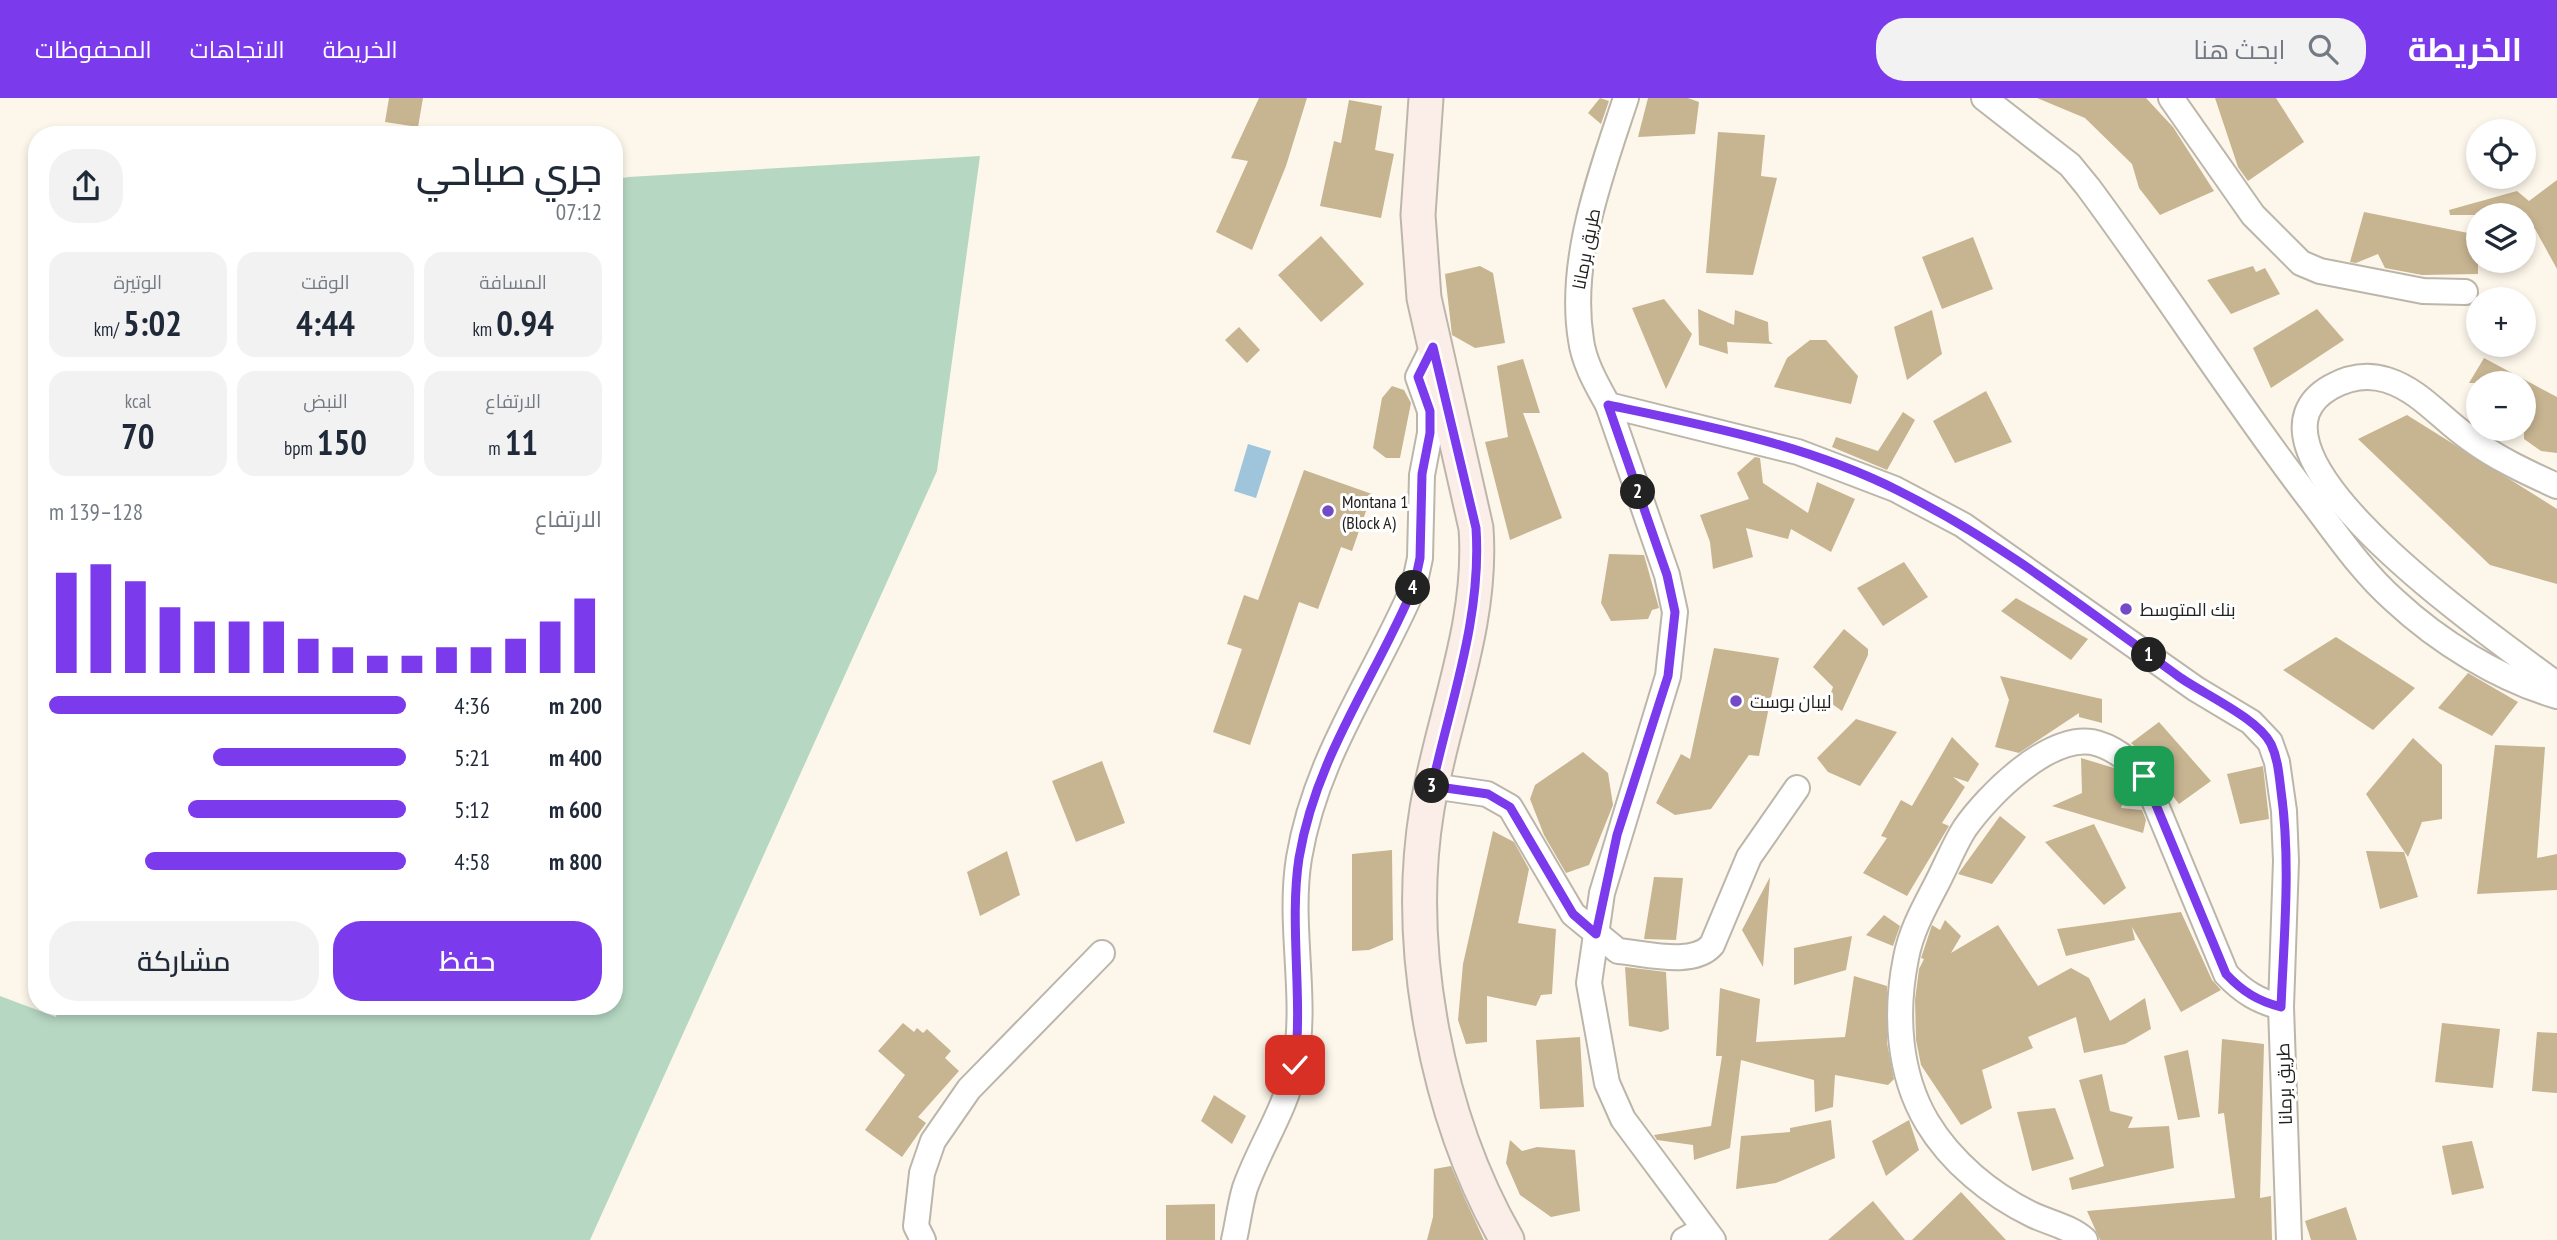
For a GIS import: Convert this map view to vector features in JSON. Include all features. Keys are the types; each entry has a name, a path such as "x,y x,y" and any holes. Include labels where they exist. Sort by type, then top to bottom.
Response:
{"main road":[{"path":"1426,98 1418,215 1424,298 1476,528 1478,557 1470,625 1427,810 1421,880 1432,1035 1448,1104 1495,1220 1507,1240"}],"street":[{"name":"طريق برمانا","path":"1626,98 1608,150 1582,256 1577,299 1581,343 1593,379 1608,405 1798,452 1895,489 1963,525 2196,689 2250,722 2270,742 2277,762 2284,811 2286,861 2281,1007 2289,1240"},
{"path":"1984,98 2070,165 2163,288 2286,466 2347,547 2393,600 2458,649 2526,687 2557,696"},
{"path":"2171,98 2253,215 2301,263 2320,271 2423,291 2465,292"},
{"path":"1234,1240 1245,1188 1285,1099 1295,1065 1299,1030 1299,862 1307,818 1317,784 1334,744 1414,586 1420,558 1422,474 1430,433 1430,411 1418,377 1433,347"},
{"path":"2557,486 2514,466 2467,437 2419,395 2386,380 2357,376 2332,386 2314,399 2305,425 2309,448 2329,489 2395,558 2442,599 2557,685"},
{"path":"1608,405 1667,575 1675,612 1668,676 1617,835 1596,934 1589,983 1607,1083 1623,1119 1700,1236"},
{"path":"2085,1240 2069,1229 2013,1206 1952,1157 1926,1121 1908,1077 1900,1040 1906,959 1915,927 1964,830 1987,800 2020,770 2053,749 2090,742 2120,755 2144,776 2226,974 2241,990 2260,1001 2281,1007"},
{"path":"1432,786 1488,794 1510,807 1573,914 1618,951 1692,957 1705,954 1718,936 1749,857 1797,788"},
{"path":"923,1240 916,1226 921,1186 933,1141 969,1089 1102,953"}],"green space":[{"path":"980,156 937,471 590,1240 0,1240 0,996 28,1006 28,1015 56,1017 623,1015 623,178"}],"water":[{"path":"1248,444 1271,451 1256,498 1234,491"}],"building":[{"path":"389,98 423,98 418,126 385,122"},
{"path":"1259,98 1307,98 1286,166 1252,250 1216,232 1248,161 1231,158"},
{"path":"1600,98 1609,101 1601,124 1588,113"},
{"path":"1648,98 1688,98 1699,102 1695,134 1638,137"},
{"path":"2037,98 2146,98 2173,127 2214,191 2160,215 2139,188 2132,164 2085,118"},
{"path":"2215,98 2276,98 2304,142 2248,181 2238,167"},
{"path":"1349,100 1382,106 1375,150 1394,154 1381,218 1320,206 1334,141 1341,143"},
{"path":"1718,132 1765,135 1761,176 1777,178 1753,275 1706,273"},
{"path":"2557,180 2557,269 2536,231 2536,203 2474,203 2517,191 2529,201"},
{"path":"2466,205 2466,215 2450,215 2449,210"},
{"path":"2364,212 2466,233 2466,273 2478,274 2422,275 2385,268 2378,254 2356,263 2350,262"},
{"path":"1321,236 1364,284 1321,322 1278,275"},
{"path":"1973,237 1993,289 1942,309 1922,257"},
{"path":"1480,266 1493,273 1505,343 1475,348 1452,335 1445,274"},
{"path":"2253,266 2256,272 2265,268 2280,294 2231,314 2207,280"},
{"path":"1664,299 1692,334 1666,389 1632,308"},
{"path":"1698,309 1734,325 1735,310 1768,322 1769,341 1773,344 1727,342 1728,354 1699,345"},
{"path":"2317,309 2344,340 2271,388 2253,348"},
{"path":"1932,310 1942,354 1907,380 1894,327"},
{"path":"1239,327 1260,350 1247,363 1225,340"},
{"path":"1810,340 1826,340 1858,376 1851,404 1774,387 1787,358"},
{"path":"2484,358 2508,371 2476,371"},
{"path":"1523,359 1540,413 1523,413 1562,518 1510,540 1485,442 1508,437 1497,366"},
{"path":"1392,386 1404,390 1411,403 1400,458 1386,458 1373,448 1382,398"},
{"path":"2536,386 2557,397 2557,453 2541,451 2527,441 2536,441"},
{"path":"1986,391 2012,442 1955,463 1933,421"},
{"path":"1903,412 1915,420 1887,470 1832,447 1836,437 1878,451"},
{"path":"2407,415 2557,509 2557,584 2490,565 2358,439"},
{"path":"1755,457 1760,458 1763,483 1808,513 1817,482 1855,499 1831,552 1791,529 1788,539 1746,528 1753,557 1713,569 1710,542 1700,515 1749,499 1737,473"},
{"path":"1304,470 1372,494 1352,551 1341,547 1318,609 1299,602 1250,745 1213,732 1242,649 1227,644 1244,595 1258,600"},
{"path":"1609,554 1644,555 1659,608 1652,610 1648,619 1611,621 1601,603"},
{"path":"1904,562 1928,597 1883,626 1857,588"},
{"path":"2016,598 2088,639 2071,660 2001,611"},
{"path":"1844,629 1868,649 1868,655 1842,711 1828,701 1833,687 1813,667"},
{"path":"2336,637 2415,688 2373,730 2283,670"},
{"name":"ليبان بوست","path":"1714,648 1779,658 1759,756 1749,755 1711,809 1675,815 1656,803 1681,754 1690,759"},
{"path":"2468,673 2518,702 2492,736 2438,708"},
{"path":"2000,676 2102,699 2102,723 2079,717 2079,713 2019,753 1995,747 2009,700"},
{"path":"1856,719 1897,732 1860,786 1828,772 1817,758"},
{"path":"2159,722 2211,781 2179,804 2164,785 2155,766 2131,743"},
{"path":"1952,737 1979,764 1968,782 1953,777 1965,787 1942,823 1949,826 1907,896 1863,873 1887,838 1881,836 1901,800 1912,806"},
{"path":"2413,738 2442,765 2442,819 2422,822 2408,857 2366,794"},
{"path":"2495,745 2545,747 2537,858 2557,854 2557,890 2477,894"},
{"path":"1583,752 1608,773 1613,805 1589,865 1566,873 1544,835 1530,799 1535,785"},
{"path":"2081,758 2114,768 2130,783 2121,808 2142,810 2146,820 2143,833 2052,806 2082,793"},
{"path":"1102,761 1125,823 1076,842 1052,781"},
{"path":"2263,766 2269,819 2240,824 2227,774"},
{"path":"2000,816 2026,837 1992,884 1958,874"},
{"path":"2094,824 2126,888 2104,905 2045,842"},
{"path":"1493,831 1514,842 1529,869 1518,923 1556,929 1552,994 1541,995 1536,1006 1487,996 1487,1042 1466,1044 1458,1020 1463,964"},
{"path":"1392,850 1393,940 1369,950 1352,951 1352,854"},
{"path":"1007,851 1020,895 980,916 967,872"},
{"path":"2366,851 2404,852 2418,897 2380,909"},
{"path":"1654,877 1683,878 1676,940 1644,939"},
{"path":"1770,877 1763,967 1742,930"},
{"path":"2181,912 2212,980 2221,990 2181,1012 2132,927 2135,940 2066,956 2057,929"},
{"path":"1884,915 1900,926 1893,946 1866,935"},
{"path":"1945,920 1961,936 1951,953 1998,925 2038,986 2071,968 2089,978 2110,1021 2145,998 2151,1029 2125,1044 2084,1053 2076,1017 2028,1037 2033,1048 1982,1070 1992,1108 1961,1125 1921,1065 1916,1040 1915,1000 1919,969 1924,959 1921,958 1932,925 1940,930"},
{"path":"1852,936 1846,970 1794,985 1794,948"},
{"path":"1625,967 1666,972 1669,1029 1661,1032 1629,1026"},
{"path":"1854,976 1887,986 1887,1043 1894,1079 1888,1085 1835,1075 1833,1107 1815,1112 1814,1080 1741,1060 1730,1148 1694,1160 1693,1145 1657,1140 1654,1135 1711,1126 1722,1056 1716,1056 1720,988 1760,999 1756,1042 1845,1037"},
{"path":"903,1023 914,1032 917,1028 923,1033 927,1029 951,1051 945,1058 959,1071 918,1117 926,1123 902,1157 865,1130 905,1075 878,1051"},
{"path":"2442,1023 2500,1029 2493,1088 2435,1082"},
{"path":"2537,1032 2557,1033 2557,1093 2532,1091"},
{"path":"1580,1037 1584,1107 1540,1109 1536,1040"},
{"path":"2222,1039 2264,1044 2260,1198 2271,1196 2272,1240 2100,1240 2087,1211 2235,1198 2224,1113 2218,1114"},
{"path":"2188,1050 2200,1117 2178,1120 2164,1056"},
{"path":"2102,1074 2110,1111 2133,1117 2128,1128 2169,1126 2174,1168 2072,1190 2069,1178 2104,1166 2079,1080"},
{"path":"1214,1095 1246,1116 1232,1144 1201,1121"},
{"path":"2055,1108 2074,1159 2032,1171 2017,1112"},
{"path":"1831,1120 1835,1158 1776,1183 1736,1189 1741,1136 1790,1132 1790,1128"},
{"path":"1909,1120 1919,1150 1886,1176 1872,1141"},
{"path":"1510,1140 1522,1151 1537,1147 1575,1150 1580,1211 1551,1217 1520,1195 1506,1163"},
{"path":"2472,1141 2484,1188 2452,1195 2442,1146"},
{"path":"1451,1166 1484,1240 1427,1240 1433,1217 1434,1169"},
{"path":"1961,1192 2006,1240 1912,1240"},
{"path":"1873,1201 1905,1240 1828,1240"},
{"path":"1215,1204 1215,1240 1166,1240 1166,1205"},
{"path":"2346,1207 2357,1240 2311,1240 2305,1221"}],"place":[{"name":"Montana 1 (Block A)","path":"1328,511"},
{"name":"بنك المتوسط","path":"2126,609"},
{"name":"ليبان بوست","path":"1736,701"}],"route":[{"path":"1295,1065 1299,1030 1297,902 1299,862 1307,818 1317,784 1334,744 1414,586 1420,558 1422,474 1430,433 1430,411 1418,377 1433,347 1476,528 1478,557 1470,625 1432,786 1488,794 1510,807 1519,817 1555,886 1573,914 1596,934 1602,893 1617,835 1668,676 1675,612 1667,575 1608,405 1798,452 1895,489 1963,525 2052,585 2196,689 2250,722 2270,742 2277,762 2284,811 2286,861 2281,1007 2260,1001 2241,990 2226,974 2144,776"}]}
